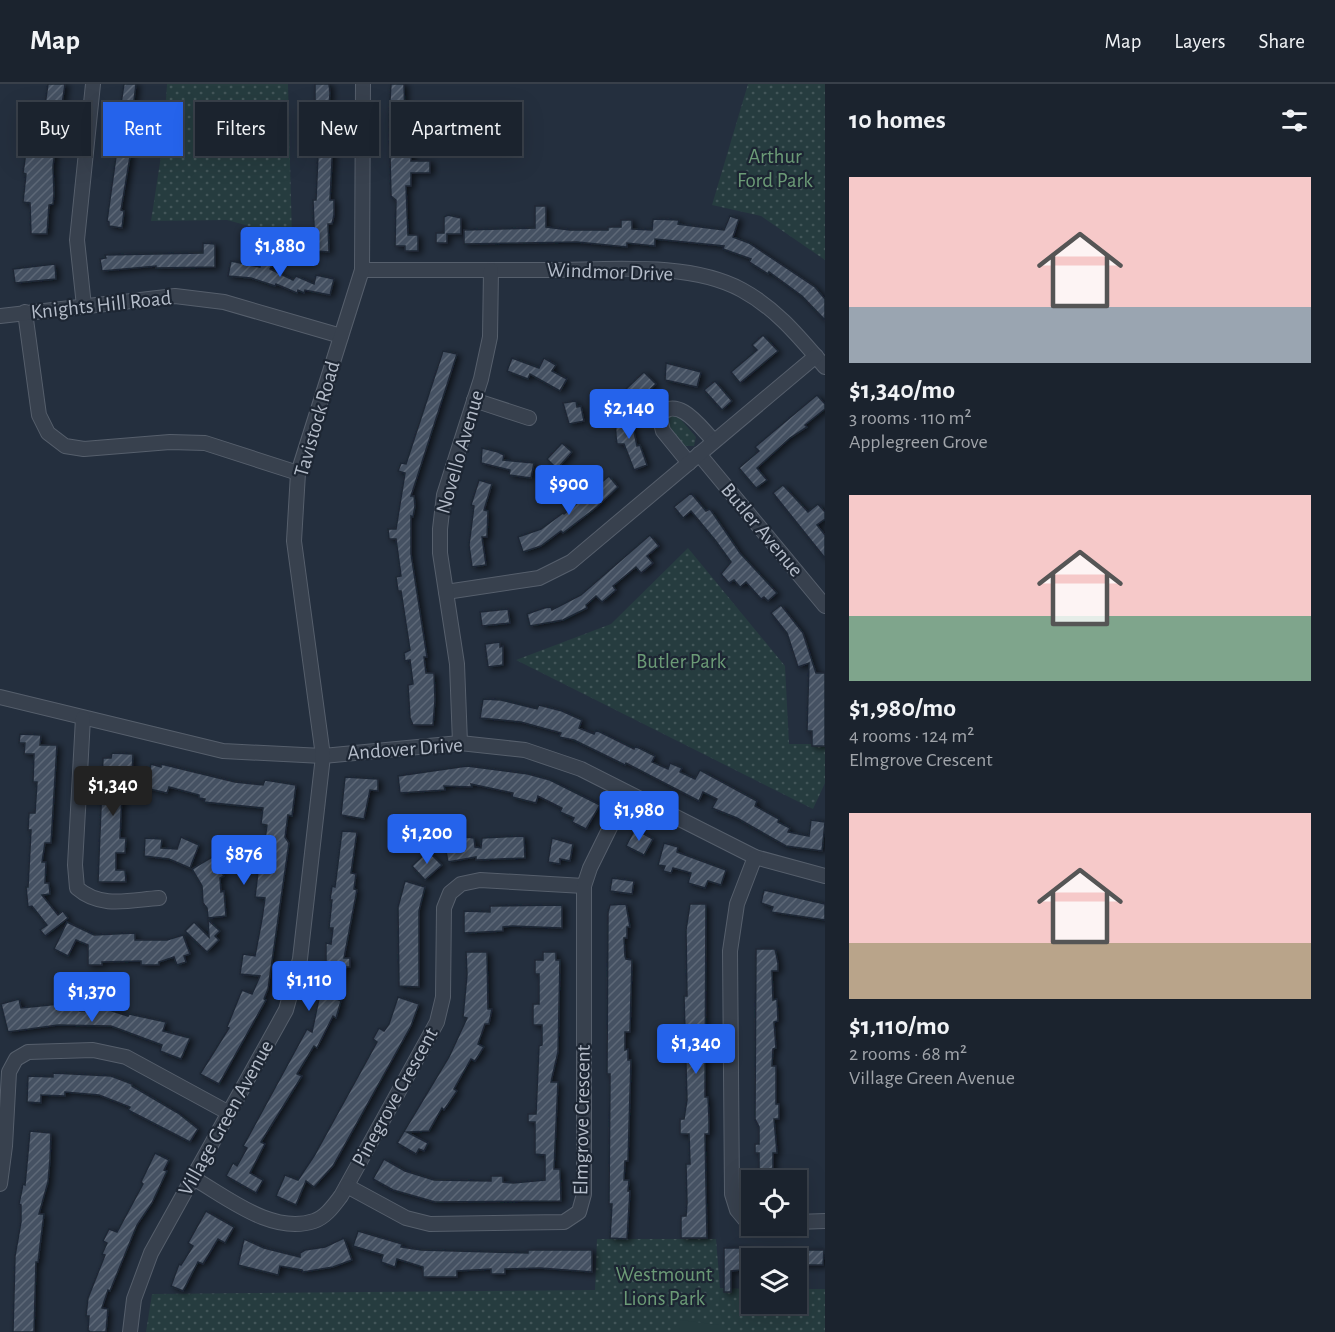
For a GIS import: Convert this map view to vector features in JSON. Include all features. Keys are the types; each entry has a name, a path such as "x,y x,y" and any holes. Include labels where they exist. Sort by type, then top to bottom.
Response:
{"street":[{"path":"84,306 77,240 93,84"},
{"name":"Tavistock Road","path":"323,756 294,541 298,473 362,270 363,84"},
{"name":"Windmor Drive","path":"362,270 652,269 701,276 740,289 767,305 820,362"},
{"name":"Novello Avenue","path":"460,743 457,664 440,529 444,495 474,400 490,337 491,270"},
{"name":"Knights Hill Road","path":"0,316 175,296 216,301 341,336"},
{"path":"25,312 39,415 48,433 65,446 84,449 170,442 205,443 298,473"},
{"path":"446,591 539,578 571,562 714,441 820,362"},
{"path":"474,400 529,418"},
{"name":"Butler Avenue","path":"714,441 684,411 675,407 665,408 659,415 663,431 694,459 825,606"},
{"name":"Andover Drive","path":"0,697 223,751 323,756 460,743 525,750 580,769 755,857 825,876"},
{"path":"83,717 75,865 77,888 89,898 104,902 159,898"},
{"name":"Village Green Avenue","path":"130,1332 134,1299 151,1253 286,1010 300,959 323,756"},
{"name":"Elmgrove Crescent","path":"347,1186 406,1218 430,1224 564,1222 579,1212 584,1194 585,886 590,868 627,793"},
{"path":"741,1215 732,1194 730,951 737,904 755,857"},
{"name":"Pinegrove Crescent","path":"193,1178 272,1222 294,1224 315,1221 328,1212 347,1186 437,1022 443,996 444,908 450,893 461,884 480,880 585,886"},
{"path":"0,1184 6,1146 9,1072 16,1059 28,1052 93,1050 126,1057 229,1113"},
{"path":"807,1222 825,1221"}],"green space":[{"path":"167,84 288,84 292,238 227,220 151,221 161,156 183,156 183,102 166,102"},
{"name":"Arthur Ford Park","path":"748,84 825,84 825,260 761,216 712,205"},
{"path":"669,414 678,416 696,437 694,446 685,446 666,424"},
{"name":"Butler Park","path":"688,548 785,666 789,744 825,744 825,783 813,809 516,660 611,624"},
{"name":"Westmount Lions Park","path":"597,1239 716,1239 720,1288 741,1289 741,1314 807,1314 807,1289 825,1289 825,1332 146,1332 152,1294 595,1290"},
{"path":"681,1320 719,1325 727,1332 675,1332 675,1327"}],"building":[{"path":"48,84 65,84 62,102 45,102"},
{"path":"124,84 136,84 134,102 121,102"},
{"path":"315,84 329,84 329,102 315,102"},
{"path":"391,84 404,84 405,102 391,102 391,156 411,156 411,161 430,161 430,173 411,173 411,186 406,186 408,235 418,235 418,251 405,251 405,246 395,246 396,200 391,196 389,116"},
{"path":"25,156 54,156 54,194 53,204 49,205 47,234 31,234 30,203 23,202 26,174 23,173"},
{"path":"116,156 130,156 121,210 124,211 122,228 109,226 107,221"},
{"path":"318,156 332,156 330,200 334,200 334,215 332,224 328,224 329,252 315,251 313,200 316,200"},
{"path":"535,206 546,206 546,227 570,230 608,230 608,227 621,227 621,220 632,220 632,229 652,230 653,219 679,220 678,224 724,230 730,216 739,219 733,237 749,243 815,287 825,299 825,320 802,296 769,272 768,274 749,262 751,259 723,249 724,246 655,239 655,246 627,243 627,247 577,242 464,244 464,230 535,228"},
{"path":"448,215 461,218 461,234 447,234 447,243 436,243 436,233 444,233 444,217"},
{"path":"203,243 215,244 215,267 156,268 156,266 102,271 100,259 106,258 105,255 203,253"},
{"path":"231,261 260,267 261,262 272,265 270,269 293,280 296,276 314,284 316,275 334,279 330,295 305,290 304,293 298,290 297,293 276,284 275,286 251,278 228,276"},
{"path":"55,264 56,279 15,283 13,269"},
{"path":"763,335 778,351 740,383 731,372 757,350 752,345"},
{"path":"443,351 457,354 411,496 414,496 415,506 413,517 411,516 411,554 427,657 424,657 426,673 434,673 435,700 433,725 413,725 410,718 408,685 413,684 410,660 405,661 404,653 410,650 401,591 398,591 396,577 401,576 396,539 389,539 388,529 396,529 405,473 398,471 401,463 406,464"},
{"path":"512,358 539,368 544,358 556,365 552,371 567,379 560,391 530,374 528,379 507,371"},
{"path":"666,363 701,372 697,387 665,380"},
{"path":"644,372 656,384 637,402 625,390"},
{"path":"715,381 732,401 722,410 704,390"},
{"path":"817,395 825,404 825,409 757,468 767,480 756,488 739,468 759,451 755,447"},
{"path":"576,401 577,407 581,406 584,421 569,424 563,403"},
{"path":"630,413 637,446 640,445 647,465 634,470 624,444 617,444 616,436 615,415"},
{"path":"562,443 572,452 557,469 547,459"},
{"path":"482,448 504,455 503,460 534,463 531,478 509,475 510,470 481,463"},
{"path":"609,476 618,487 597,507 563,533 561,531 541,546 523,552 518,537 541,529 564,514"},
{"path":"479,480 492,484 484,510 488,511 487,537 482,537 486,565 472,567 469,545 474,506 471,505"},
{"path":"783,485 808,512 818,504 825,512 825,519 817,525 825,535 825,558 773,493"},
{"path":"691,493 706,511 710,509 740,553 777,593 768,601 764,597 761,599 746,582 740,587 734,580 729,583 721,574 731,562 691,511 683,518 674,507"},
{"path":"650,535 659,546 647,556 653,563 641,573 636,567 613,586 616,590 602,602 596,596 586,605 587,608 563,620 530,626 527,614 544,608 551,607 552,610 581,595"},
{"path":"781,605 803,633 816,673 825,673 825,746 812,746 812,731 807,731 809,663 798,667 787,633 771,613"},
{"path":"508,609 510,623 482,626 480,612"},
{"path":"500,642 500,647 503,646 503,665 488,667 485,644"},
{"path":"483,699 501,700 537,709 539,705 562,711 582,720 579,728 594,734 596,730 634,749 635,746 655,756 652,762 668,769 670,763 682,768 680,772 695,779 700,770 757,801 755,806 779,819 778,822 790,828 788,832 809,836 811,820 825,822 822,851 786,846 737,818 712,808 717,799 703,792 699,801 626,763 625,765 574,740 559,737 561,733 521,722 480,718"},
{"path":"20,734 41,735 40,745 57,745 51,843 45,843 42,862 46,862 45,883 49,883 50,894 42,895 58,915 63,911 68,918 45,936 40,930 47,925 32,906 28,907 26,887 28,887 31,830 28,830 29,813 35,813 37,782 33,782 34,754 24,754 25,743 19,743"},
{"path":"112,753 133,754 132,774 123,774 120,838 126,838 125,853 116,853 116,870 125,870 126,882 98,882 103,758 111,758"},
{"path":"151,764 161,767 161,764 235,782 263,785 265,780 296,785 292,816 288,815 285,837 289,843 268,989 264,999 266,1000 219,1084 200,1074 229,1028 227,1027 242,990 252,994 260,976 240,974 243,954 255,956 262,919 265,898 255,897 258,872 254,872 257,852 263,853 267,825 261,824 263,808 204,802 205,799 199,798 199,795 169,787 167,793 145,788"},
{"path":"467,766 528,774 550,780 600,805 586,829 572,822 574,818 560,812 562,808 538,796 536,803 512,797 513,793 471,784 472,787 444,786 445,790 400,793 398,776"},
{"path":"345,777 378,779 378,791 370,790 364,819 341,815"},
{"path":"635,829 653,839 644,855 626,846"},
{"path":"342,831 357,832 351,873 356,874 354,889 357,890 344,958 350,958 350,967 346,967 337,999 341,1001 336,1018 333,1016 317,1048 314,1046 297,1074 302,1076 261,1142 265,1144 250,1173 263,1180 256,1193 226,1176 233,1163 237,1166 247,1148 243,1146 307,1029 312,1032 326,965 326,943 331,944 333,928 329,928 332,900 330,900 332,886 335,887"},
{"path":"524,836 525,858 476,860 476,857 448,862 444,841 474,838 475,847 481,848 482,838"},
{"path":"181,837 199,845 190,868 169,859 144,856 145,838 162,839 161,848 177,849"},
{"path":"552,838 573,844 570,861 560,859 560,864 548,862"},
{"path":"664,843 678,847 677,852 726,870 721,885 708,881 705,888 688,883 691,873 673,868 671,873 663,871 665,866 658,865"},
{"path":"428,851 442,865 425,880 412,866"},
{"path":"212,857 224,876 220,878 221,892 224,891 226,916 208,918 207,908 203,903 202,886 192,869"},
{"path":"612,878 634,881 632,894 610,891"},
{"path":"405,881 425,887 419,911 419,987 399,986 398,907"},
{"path":"764,890 825,904 825,920 771,912 773,907 761,903"},
{"path":"626,904 630,927 627,927 627,938 624,938 625,956 626,959 632,960 630,1032 625,1032 625,1050 628,1049 628,1060 631,1060 628,1161 625,1161 624,1180 629,1180 628,1191 630,1191 627,1239 610,1238 612,1204 609,1204 610,1074 607,1074 608,912 610,905"},
{"path":"690,904 706,904 705,1097 708,1097 709,1120 709,1134 705,1134 707,1238 681,1238 681,1216 686,1216 687,1203 686,1164 690,1164 689,1134 680,1134 680,1119 684,1119 687,1100 684,996 687,996 686,930"},
{"path":"562,905 562,928 512,926 503,927 503,931 464,933 464,911 490,912 490,906"},
{"path":"208,920 220,931 215,936 219,940 207,952 185,931 194,922 209,937"},
{"path":"67,922 94,935 135,933 135,940 167,940 183,935 190,954 184,956 186,962 177,965 174,957 159,962 159,965 141,965 141,961 102,962 102,965 88,965 88,945 76,940 68,956 54,949"},
{"path":"756,949 775,949 778,971 772,971 773,1000 777,999 778,1021 774,1022 776,1048 773,1049 772,1066 776,1066 776,1104 779,1104 779,1119 774,1119 777,1153 773,1153 773,1170 759,1170 759,1153 755,1153 755,1144 759,1144 759,1127 755,1119"},
{"path":"466,952 487,952 488,1009 492,1009 489,1024 485,1024 478,1044 484,1047 475,1061 471,1059 454,1089 457,1091 444,1110 442,1108 429,1131 407,1132 428,1143 424,1151 419,1149 416,1154 397,1143 449,1057 467,1018 463,1017 467,975"},
{"path":"543,952 556,952 556,960 560,960 558,1052 551,1082 558,1082 554,1169 560,1169 561,1201 435,1202 393,1190 373,1179 384,1159 405,1171 434,1180 491,1181 491,1176 503,1176 503,1182 513,1183 545,1180 545,1155 535,1154 535,1122 528,1122 528,1114 536,1114 539,1046 542,1045 542,1025 533,1025 533,1004 539,1004 539,974 535,974 535,960 543,960"},
{"path":"398,997 419,1004 411,1026 333,1166 314,1187 306,1181 296,1205 276,1196 285,1175 298,1180 314,1156 377,1042 373,1039 379,1028 384,1031 389,1024"},
{"path":"19,999 21,1008 79,1002 80,1011 96,1010 96,1005 106,1005 106,1009 128,1016 129,1014 166,1022 163,1031 190,1038 181,1059 160,1051 162,1045 111,1026 58,1025 8,1032 1,1004"},
{"path":"53,1073 111,1076 132,1084 178,1113 198,1129 190,1142 128,1110 130,1107 99,1095 65,1092 65,1096 41,1095 41,1103 27,1102 28,1076 53,1077"},
{"path":"30,1131 51,1133 50,1160 48,1182 39,1214 44,1214 38,1262 36,1262 34,1332 13,1332 15,1256 21,1222 21,1205 19,1204 23,1184 25,1185"},
{"path":"155,1153 169,1160 164,1170 167,1171 152,1203 137,1225 110,1291 108,1290 102,1308 108,1309 106,1332 90,1332 88,1330 89,1316 86,1316 88,1298 105,1255 102,1254 107,1243 103,1241 109,1229 117,1232 143,1184 141,1182"},
{"path":"206,1211 234,1227 225,1243 218,1239 203,1264 198,1262 183,1291 171,1286 179,1264 181,1265 193,1246 188,1243"},
{"path":"358,1231 402,1244 401,1247 421,1250 528,1253 528,1250 592,1250 592,1272 540,1268 505,1269 505,1274 491,1274 491,1269 457,1271 457,1277 423,1277 423,1267 397,1259 395,1267 381,1262 383,1255 353,1246"},
{"path":"344,1238 352,1260 333,1267 303,1272 280,1266 278,1275 238,1265 244,1239 264,1248 300,1257 300,1253 305,1250 325,1247"},
{"path":"724,1248 741,1248 741,1270 731,1271 731,1292 724,1292"},
{"path":"807,1250 824,1250 823,1265 807,1265"}]}
